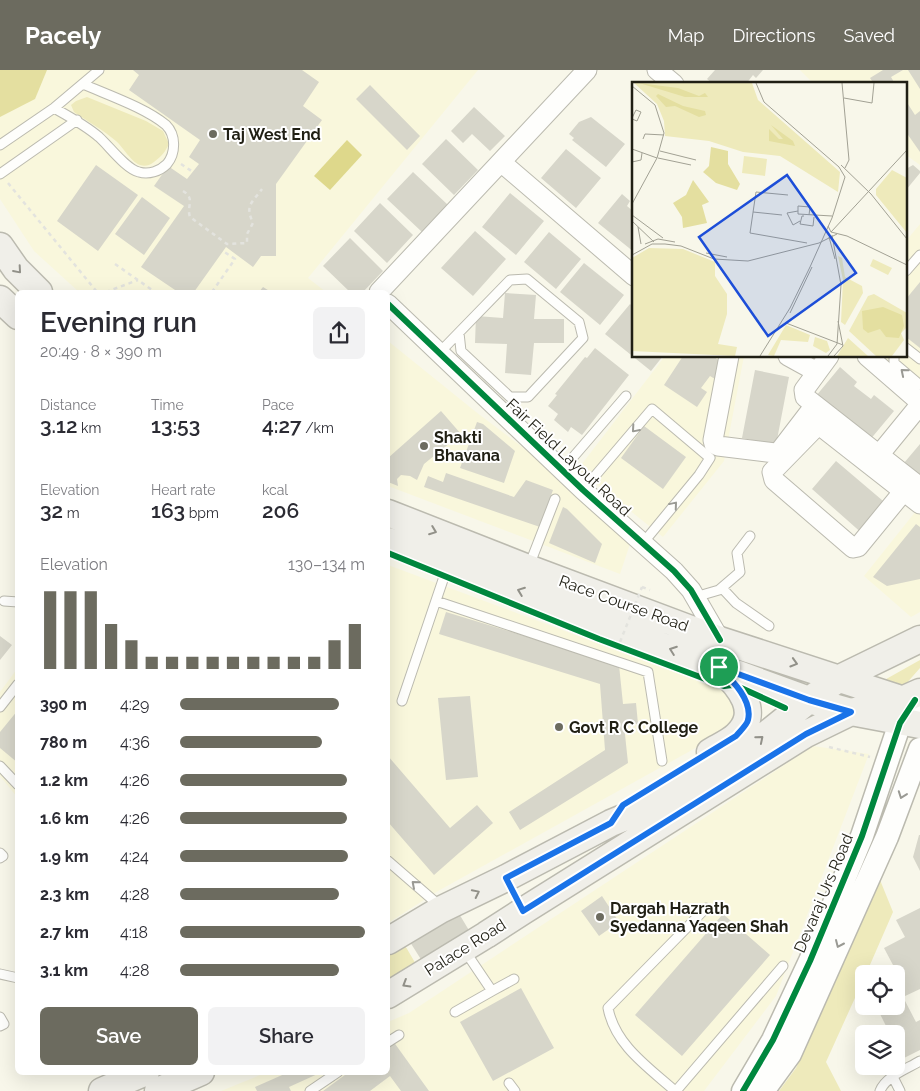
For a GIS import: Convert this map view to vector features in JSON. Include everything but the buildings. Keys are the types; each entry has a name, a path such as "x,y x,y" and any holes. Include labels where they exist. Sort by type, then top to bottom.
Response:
{"main road":[{"path":"0,246 16,269 37,290"},
{"path":"0,298 15,313"},
{"name":"Race Course Road","path":"390,515 720,640 840,678 913,706"},
{"name":"Race Course Road","path":"390,546 449,563 809,700 851,712 913,706"},
{"path":"390,940 440,910 628,816 752,746 809,700 840,678 920,639"},
{"path":"611,823 623,805 736,736 748,721 748,711 739,688 719,667"},
{"name":"Palace Road","path":"390,994 806,734 851,712"},
{"path":"506,878 523,911"},
{"path":"102,1091 139,1075"},
{"path":"170,1087 195,1075"}],"street":[{"path":"381,290 586,70"},
{"path":"657,70 672,82"},
{"path":"501,162 632,274"},
{"name":"Fair Field Layout Road","path":"390,306 582,490 674,571 695,597 720,640"},
{"path":"729,358 713,440 714,444 779,452 815,405"},
{"path":"792,358 817,372"},
{"path":"827,358 803,394 880,455 912,489 920,504"},
{"path":"869,358 920,402 919,406 880,455"},
{"path":"818,427 823,428 912,489 858,547 853,548 774,480 772,472 818,427"},
{"name":"Devaraj Urs Road","path":"743,1091 773,1040 810,961 913,706"},
{"path":"763,1091 790,1054 887,837 920,749"}],"lane":[{"path":"0,145 54,108 99,70"},
{"path":"54,108 77,120 100,138 133,170 140,173 148,173 163,168 172,156 174,140 166,126 145,112 83,84"},
{"path":"0,174 77,120"},
{"path":"908,270 920,255"},
{"path":"438,353 510,280 527,279 579,322 583,338 528,397 510,397 461,350 459,333"},
{"path":"908,350 920,359"},
{"path":"894,358 894,363 920,385"},
{"path":"562,470 626,396"},
{"path":"582,490 652,408 710,458 699,476 643,543"},
{"path":"528,568 555,499"},
{"path":"695,597 722,588 740,572 737,553 750,536"},
{"path":"402,701 449,563"},
{"path":"722,588 736,603 769,626"},
{"path":"4,600 15,602"},
{"path":"436,601 648,672 662,761"},
{"path":"0,707 15,688"},
{"path":"0,766 15,781"},
{"path":"0,853 3,856 0,858"},
{"path":"390,862 433,900 440,910"},
{"path":"706,908 608,1008 611,1021 624,1046 676,1091 782,966"},
{"path":"463,949 492,991"},
{"path":"0,974 15,977"},
{"path":"456,1012 514,979"},
{"path":"0,1017 4,1024 0,1026"},
{"path":"390,1041 399,1035"},
{"path":"880,1091 882,1085 893,1076 920,1062"},
{"path":"310,1091 334,1075"},
{"path":"893,1076 900,1091"},
{"path":"509,1083 515,1091"}],"path":[{"path":"0,174 95,290"},
{"path":"183,191 191,199 190,217 227,244 247,243 247,234 252,226 248,213 249,208 262,189"},
{"path":"213,290 235,259 224,251"},
{"path":"115,264 152,290"},
{"path":"111,290 138,280"},
{"path":"626,649 619,644 642,587"},
{"path":"821,744 872,758"}],"shaded area":[{"name":"Taj West End","path":"0,70 478,70 308,278 323,290 77,290 34,251 0,199"},
{"path":"0,70 47,70 35,99 0,117"},
{"path":"800,70 920,70 920,165 908,156 908,82 812,82"},
{"path":"87,97 146,121 163,131 169,144 165,152 148,165 142,166 137,164 116,141 74,112 71,105"},
{"path":"347,140 362,155 330,190 314,176"},
{"path":"920,224 920,397 873,358 908,358 908,239"},
{"path":"390,343 533,455 630,544 620,574 390,487"},
{"path":"663,358 744,358 724,461 663,537 578,469"},
{"path":"920,506 920,612 911,617 864,576"},
{"name":"Govt R C College","path":"390,566 720,689 731,699 734,706 734,719 728,730 438,891 390,922"},
{"path":"920,660 920,668 905,685 872,687"},
{"path":"15,672 15,795 0,776 0,692"},
{"path":"813,746 869,754 776,996 704,1091 221,1091 260,1075 390,1075 390,1021 409,1013"},
{"path":"880,880 893,912 870,965 855,965 855,998 826,1062 841,1091 779,1091 796,1068"},
{"path":"403,942 417,966 390,981 390,949"}],"cycle path":[{"path":"390,306 583,490 674,571 691,590 720,640"},
{"path":"390,554 599,639 724,686 732,685 739,687 785,708"},
{"path":"743,1091 773,1040 810,961 862,836 900,723 915,700"}],"place":[{"name":"Taj West End","path":"213,134"},
{"name":"Shakti Bhavana","path":"424,446"},
{"name":"Govt R C College","path":"559,727"},
{"name":"Dargah Hazrath Syedanna Yaqeen Shah","path":"600,917"}],"route":[{"path":"719,667 797,694 809,700 851,712 806,734 523,911 506,878 611,823 623,805 736,736 748,721 748,711 739,688 719,667"}]}
